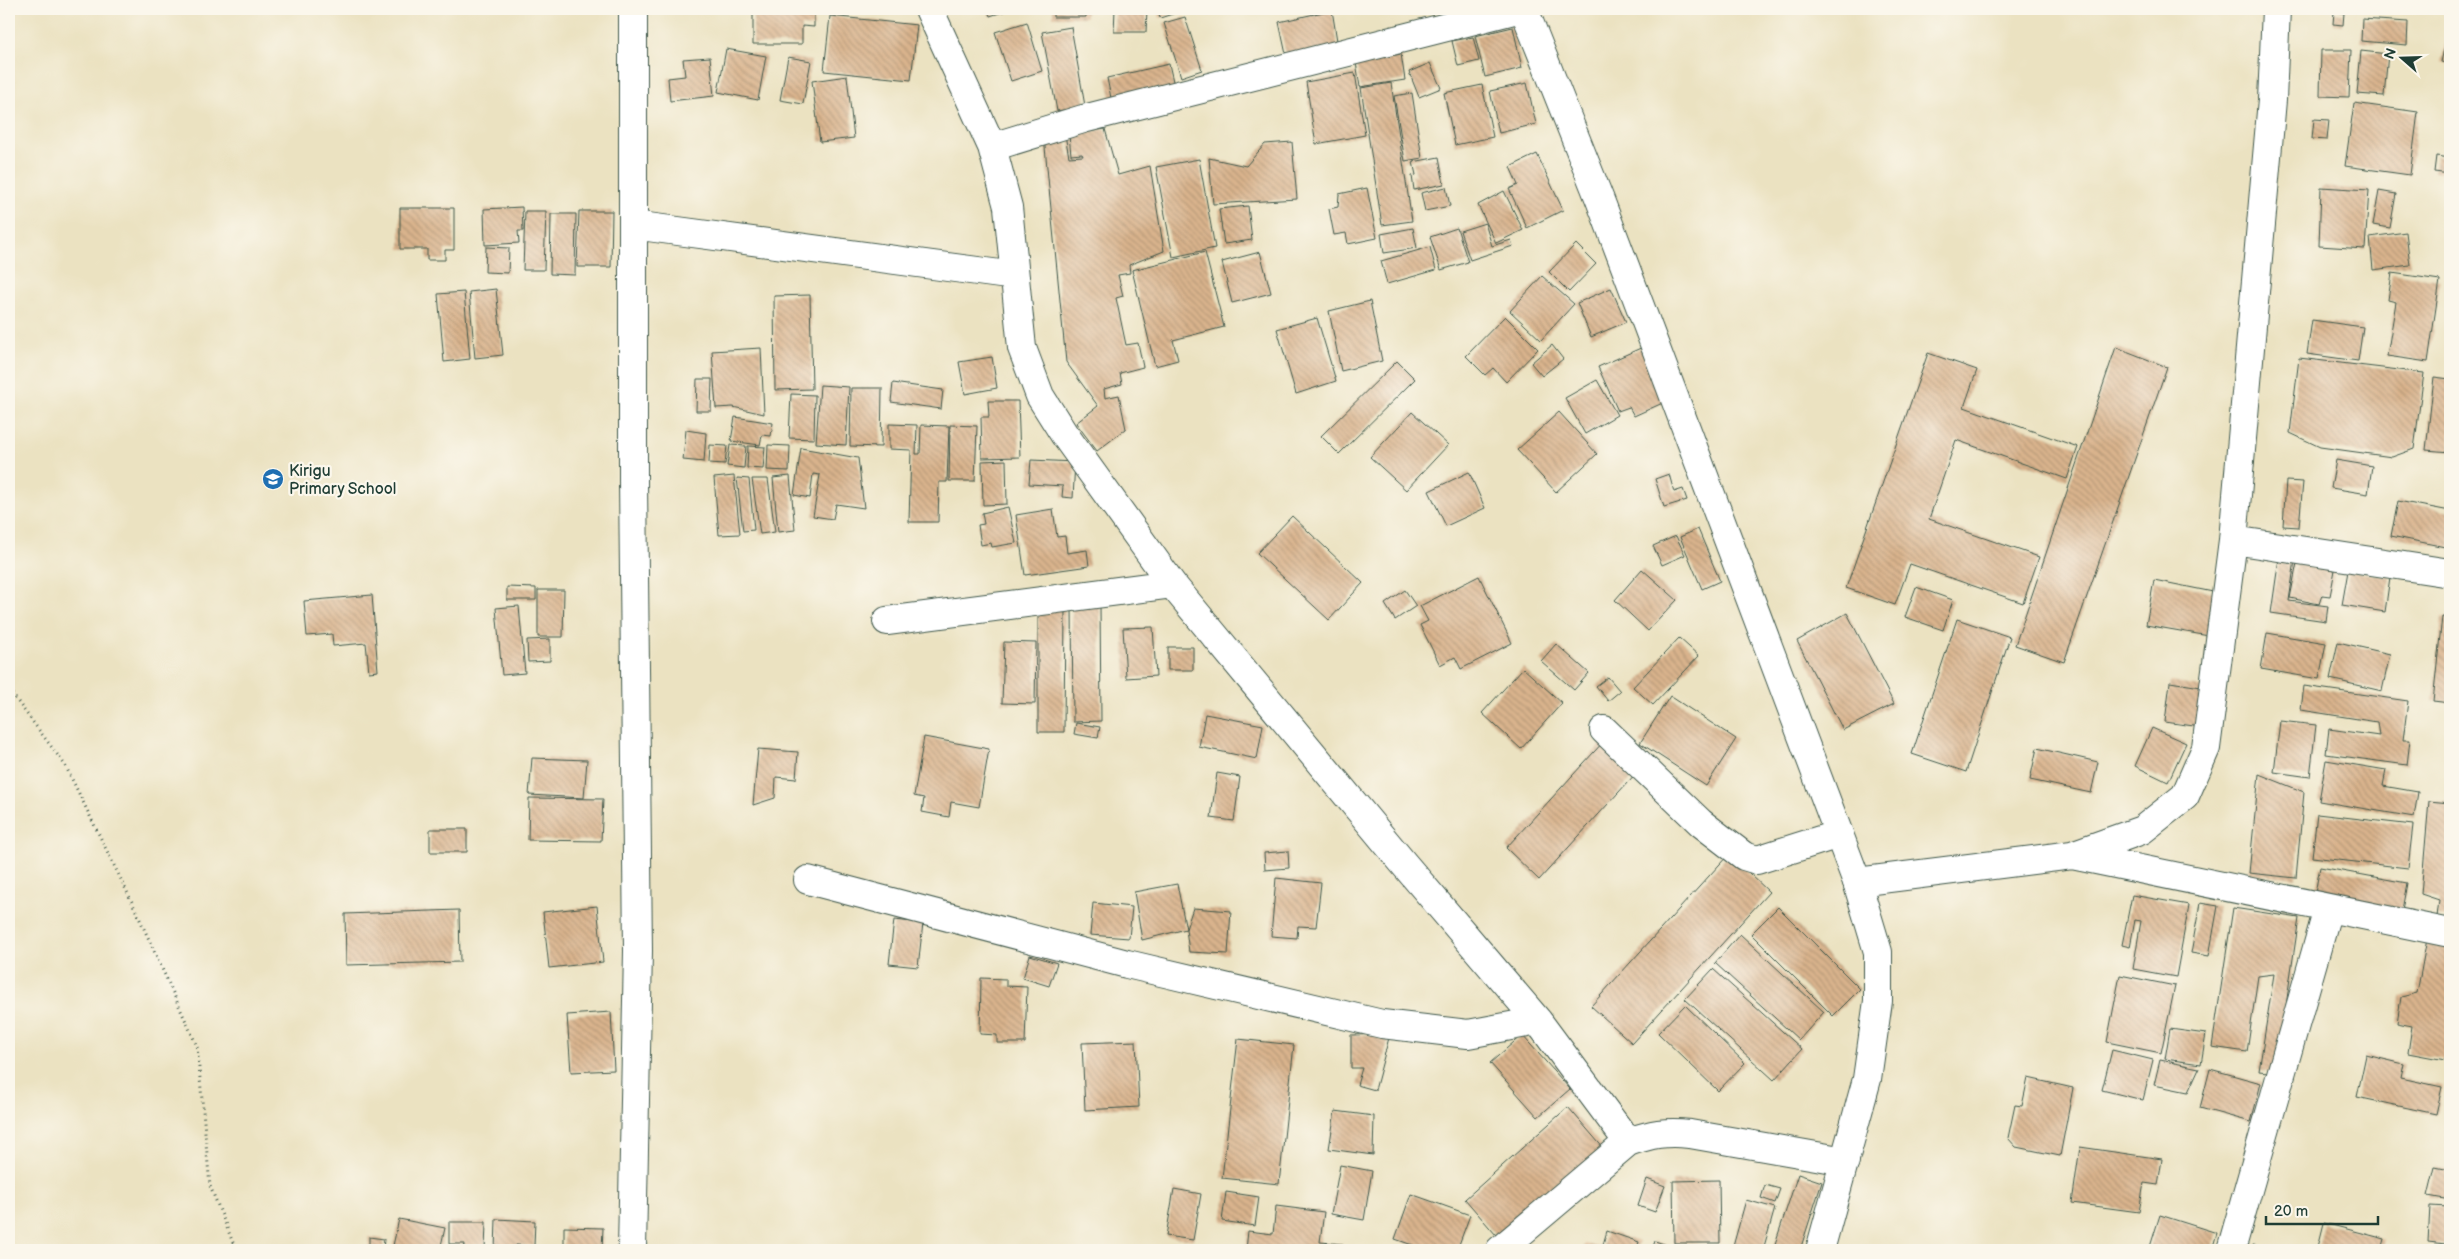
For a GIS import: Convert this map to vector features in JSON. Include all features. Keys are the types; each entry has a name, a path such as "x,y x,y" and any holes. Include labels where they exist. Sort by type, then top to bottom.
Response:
{"street":[{"path":"632,9 633,480 638,951 632,1250"},
{"path":"929,9 992,148 1008,207 1022,348 1040,396 1064,434 1172,584 1404,864 1538,1021 1628,1142"},
{"path":"992,148 1083,119 1518,9"},
{"path":"1524,9 1600,200 1839,834 1857,882 1878,952 1878,1002 1867,1079 1820,1250"},
{"path":"1857,882 2072,855 2142,830 2185,796 2206,748 2233,540 2272,100 2276,9"},
{"path":"633,225 1015,276"},
{"path":"2233,540 2450,573"},
{"path":"887,621 1172,584"},
{"path":"1604,730 1701,823 1744,856 1757,860 1839,834"},
{"path":"2072,855 2450,933"},
{"path":"808,880 1127,964 1382,1024 1468,1034 1538,1021"},
{"path":"2231,1250 2328,909"},
{"path":"1500,1250 1628,1142 1670,1131 1845,1162"}],"path":[{"path":"9,690 65,765 132,902 197,1046 210,1186 236,1250"}],"building":[{"path":"753,9 814,9 814,27 802,26 802,44 753,44"},
{"path":"987,9 1012,9 990,16"},
{"path":"1053,9 1086,9 1086,17 1053,17"},
{"path":"1115,9 1147,9 1146,32 1114,32"},
{"path":"1157,9 1188,9 1160,18"},
{"path":"1332,10 1338,47 1287,59 1279,22"},
{"path":"2334,12 2344,13 2343,25 2333,24"},
{"path":"830,16 917,25 911,80 824,71"},
{"path":"1185,17 1202,70 1181,77 1164,23"},
{"path":"2362,19 2408,22 2407,45 2361,41"},
{"path":"1027,22 1042,71 1011,81 995,32"},
{"path":"2450,24 2450,64 2441,62"},
{"path":"1071,27 1085,106 1057,111 1042,32"},
{"path":"1513,27 1522,68 1485,77 1475,36"},
{"path":"1473,37 1479,61 1458,66 1452,41"},
{"path":"726,49 766,56 758,100 718,92"},
{"path":"2321,50 2351,50 2349,97 2320,96"},
{"path":"2361,51 2388,54 2384,96 2357,94"},
{"path":"1401,54 1405,80 1360,87 1356,62"},
{"path":"710,57 714,96 670,101 668,78 685,76 683,59"},
{"path":"788,57 811,61 803,104 780,100"},
{"path":"1430,63 1441,88 1419,97 1409,72"},
{"path":"1169,64 1175,90 1112,103 1107,78"},
{"path":"1355,73 1365,135 1316,144 1306,82"},
{"path":"847,76 854,138 820,142 812,81"},
{"path":"1391,83 1412,221 1382,225 1361,88"},
{"path":"1527,83 1536,124 1499,133 1490,91"},
{"path":"1482,85 1493,137 1455,145 1444,93"},
{"path":"1412,93 1422,158 1405,161 1394,96"},
{"path":"2354,103 2418,112 2410,175 2345,166"},
{"path":"2314,119 2329,120 2327,140 2312,139"},
{"path":"1105,129 1118,175 1150,166 1164,251 1129,265 1130,273 1118,275 1123,296 1116,298 1126,345 1138,343 1143,367 1120,373 1122,384 1104,389 1105,398 1119,395 1126,429 1097,451 1076,423 1098,406 1066,362 1044,137 1065,135 1069,157 1083,156 1082,154 1071,155 1069,135"},
{"path":"1292,142 1297,199 1213,204 1209,158 1246,166 1265,144"},
{"path":"1537,154 1563,210 1527,228 1509,189 1518,185 1510,167"},
{"path":"2436,156 2450,158 2450,174 2434,172"},
{"path":"1439,157 1444,184 1414,190 1412,176 1416,175 1413,162"},
{"path":"1199,159 1215,248 1173,257 1156,167"},
{"path":"1446,187 1450,206 1425,211 1421,193"},
{"path":"2321,187 2369,190 2365,249 2319,246"},
{"path":"1367,188 1377,238 1348,244 1346,233 1334,235 1329,209 1338,207 1339,194"},
{"path":"1504,191 1523,230 1496,243 1478,205"},
{"path":"2379,191 2396,194 2390,228 2373,225"},
{"path":"1248,206 1252,240 1224,244 1219,209"},
{"path":"522,207 523,231 518,231 519,243 485,245 484,209"},
{"path":"400,208 454,208 454,250 445,250 445,260 427,260 427,249 400,249"},
{"path":"525,211 546,211 544,270 523,270"},
{"path":"579,211 612,211 611,267 577,267"},
{"path":"551,214 576,214 575,275 550,274"},
{"path":"1485,223 1492,246 1511,240 1513,246 1470,260 1460,231"},
{"path":"1413,228 1417,248 1384,253 1381,234"},
{"path":"1457,228 1468,262 1441,270 1430,237"},
{"path":"2406,232 2410,265 2373,270 2370,237"},
{"path":"1576,244 1596,264 1569,292 1549,272"},
{"path":"486,247 509,248 508,273 485,272"},
{"path":"1430,247 1436,270 1387,284 1381,261"},
{"path":"1205,252 1224,327 1173,340 1178,360 1155,366 1132,270"},
{"path":"1260,252 1271,293 1232,303 1222,262"},
{"path":"2392,273 2440,280 2428,362 2387,356 2396,302 2388,300"},
{"path":"1542,276 1574,304 1541,340 1510,311"},
{"path":"1611,288 1626,322 1591,337 1577,303"},
{"path":"496,289 503,355 475,358 469,292"},
{"path":"464,292 470,359 444,362 438,294"},
{"path":"810,295 812,389 775,390 774,296"},
{"path":"1370,301 1382,361 1341,371 1329,311"},
{"path":"1505,316 1538,349 1506,382 1493,368 1485,375 1466,356"},
{"path":"1317,318 1336,381 1296,394 1277,329"},
{"path":"2312,320 2363,327 2358,361 2307,354"},
{"path":"1552,345 1563,359 1542,376 1531,363"},
{"path":"1643,347 1667,401 1634,416 1629,407 1618,411 1598,367"},
{"path":"2116,347 2167,367 2064,662 2015,645"},
{"path":"761,348 764,414 733,407 716,408 712,351"},
{"path":"1928,353 1977,370 1964,407 2078,447 2067,479 1956,440 1929,519 2039,557 2023,603 1910,564 1895,605 1846,588"},
{"path":"992,357 997,388 965,394 959,362"},
{"path":"2299,358 2424,373 2414,449 2392,457 2320,447 2290,433"},
{"path":"1397,361 1415,379 1339,454 1321,436"},
{"path":"2434,377 2450,379 2450,452 2426,450"},
{"path":"697,379 712,379 711,411 696,411"},
{"path":"1597,380 1617,415 1585,434 1565,398"},
{"path":"893,383 943,390 941,409 891,402"},
{"path":"820,385 849,387 846,445 816,443"},
{"path":"851,388 882,388 881,447 850,446"},
{"path":"791,394 815,395 814,439 789,438"},
{"path":"988,401 1018,401 1020,457 982,458 981,417 989,417"},
{"path":"1412,412 1448,445 1406,490 1370,457"},
{"path":"1559,412 1597,454 1556,492 1517,450"},
{"path":"735,417 773,423 771,436 762,435 760,445 731,441"},
{"path":"889,424 917,425 916,454 920,454 921,425 949,426 947,482 939,482 938,522 909,522 911,450 889,449"},
{"path":"950,425 977,426 975,481 949,481"},
{"path":"686,430 706,433 704,462 683,460"},
{"path":"710,445 727,446 725,464 709,463"},
{"path":"730,445 746,446 744,468 727,466"},
{"path":"768,445 790,446 789,471 767,470"},
{"path":"748,446 765,447 763,469 747,468"},
{"path":"801,448 858,458 864,508 836,504 833,519 813,516 820,475 813,474 810,498 794,495"},
{"path":"1006,460 1007,504 983,505 982,461"},
{"path":"1031,460 1075,462 1073,498 1062,497 1063,486 1029,484"},
{"path":"2336,460 2372,466 2368,494 2331,488"},
{"path":"1469,472 1485,508 1446,526 1429,491"},
{"path":"1669,474 1674,492 1683,489 1687,500 1664,507 1655,479"},
{"path":"734,476 740,534 719,535 714,478"},
{"path":"790,476 795,530 778,532 773,478"},
{"path":"737,478 749,479 754,530 743,531"},
{"path":"752,479 768,479 775,532 760,534"},
{"path":"2286,481 2303,482 2299,527 2283,526"},
{"path":"2398,501 2450,511 2450,548 2391,536"},
{"path":"1008,507 1016,543 992,547 991,543 981,545 978,525 984,524 982,513"},
{"path":"1053,509 1057,537 1065,536 1067,553 1087,550 1089,566 1025,575 1016,515"},
{"path":"1292,516 1363,583 1329,620 1257,553"},
{"path":"1698,529 1720,581 1702,589 1680,537"},
{"path":"1676,536 1685,555 1662,565 1653,546"},
{"path":"2279,558 2295,560 2289,601 2328,606 2326,621 2271,613"},
{"path":"2297,563 2335,570 2330,596 2322,595 2319,604 2290,598"},
{"path":"1642,569 1677,600 1648,631 1615,600"},
{"path":"2348,571 2390,577 2385,612 2342,605"},
{"path":"1479,576 1512,643 1461,669 1455,657 1440,665 1420,625 1428,621 1420,606"},
{"path":"2154,580 2218,593 2209,636 2146,625"},
{"path":"507,587 536,588 536,600 507,600"},
{"path":"1916,587 1953,600 1943,630 1905,617"},
{"path":"538,590 564,590 563,637 538,637"},
{"path":"1405,590 1416,606 1395,620 1385,604"},
{"path":"372,595 378,671 369,672 366,643 333,646 332,634 307,636 304,601"},
{"path":"1100,605 1101,721 1073,722 1072,606"},
{"path":"519,606 525,673 502,675 496,608"},
{"path":"1038,607 1065,607 1064,732 1038,732"},
{"path":"1847,613 1894,704 1843,730 1797,641"},
{"path":"2442,617 2450,618 2450,703 2433,701"},
{"path":"1957,619 2010,637 1966,772 1912,754"},
{"path":"1153,627 1156,676 1126,678 1123,628"},
{"path":"2267,633 2326,643 2319,679 2261,669"},
{"path":"1679,638 1699,656 1653,705 1633,687"},
{"path":"550,639 550,661 528,662 527,640"},
{"path":"1004,642 1036,643 1035,704 1002,703"},
{"path":"2338,642 2390,654 2382,691 2330,679"},
{"path":"1556,644 1589,673 1574,690 1541,661"},
{"path":"1168,647 1193,647 1193,670 1168,670"},
{"path":"1523,668 1562,703 1521,749 1482,713"},
{"path":"1608,677 1620,691 1608,701 1596,686"},
{"path":"2170,682 2207,688 2201,727 2165,722"},
{"path":"2304,686 2408,701 2403,740 2410,740 2407,765 2326,754 2329,729 2379,736 2377,722 2301,710"},
{"path":"1670,696 1736,739 1706,786 1640,743"},
{"path":"1205,714 1263,725 1257,759 1199,747"},
{"path":"2280,721 2316,725 2310,777 2274,772"},
{"path":"1076,723 1100,727 1098,738 1074,734"},
{"path":"2152,728 2186,743 2168,782 2135,766"},
{"path":"924,737 989,749 979,807 951,802 949,817 922,812 924,798 914,796"},
{"path":"1605,740 1638,771 1539,880 1506,848"},
{"path":"2037,748 2098,762 2091,793 2030,780"},
{"path":"758,749 798,752 796,779 776,777 775,798 753,805"},
{"path":"532,758 587,760 584,798 529,795"},
{"path":"2326,760 2386,770 2383,786 2418,792 2414,817 2319,801"},
{"path":"1217,773 1240,777 1234,821 1211,818"},
{"path":"2259,774 2304,792 2296,878 2249,873"},
{"path":"529,798 603,799 601,841 528,840"},
{"path":"2429,801 2450,803 2450,918 2437,917 2439,900 2421,894"},
{"path":"2317,814 2413,825 2408,868 2312,857"},
{"path":"430,829 467,829 467,852 430,852"},
{"path":"1288,851 1289,868 1265,870 1264,853"},
{"path":"1729,854 1769,892 1632,1043 1591,1006"},
{"path":"2320,867 2407,883 2402,910 2315,893"},
{"path":"1276,878 1321,883 1316,927 1298,926 1297,938 1271,936"},
{"path":"1177,884 1186,929 1142,940 1134,892"},
{"path":"2132,895 2189,905 2176,977 2133,969 2141,921 2135,920 2130,947 2122,945"},
{"path":"1093,903 1132,907 1129,938 1090,935"},
{"path":"2200,903 2218,906 2209,956 2191,953"},
{"path":"597,906 603,962 549,968 543,912"},
{"path":"1778,907 1860,989 1833,1016 1751,934"},
{"path":"1193,908 1231,911 1228,954 1189,952 1186,929"},
{"path":"2233,908 2299,918 2276,1073 2259,1071 2274,974 2258,976 2247,1052 2212,1047"},
{"path":"459,910 460,962 346,965 345,914"},
{"path":"894,920 923,923 918,967 889,964"},
{"path":"1740,934 1824,1012 1799,1040 1715,963"},
{"path":"2427,939 2450,943 2450,1030 2445,1060 2408,1053 2412,1026 2397,1023 2401,997 2417,993"},
{"path":"1030,955 1057,963 1049,986 1023,978"},
{"path":"1713,969 1802,1049 1774,1080 1685,999"},
{"path":"2120,975 2175,986 2161,1053 2107,1042"},
{"path":"981,978 1006,979 1006,986 1027,987 1025,1043 997,1043 997,1035 980,1034"},
{"path":"1685,1005 1745,1063 1718,1091 1658,1033"},
{"path":"611,1012 614,1070 571,1072 567,1015"},
{"path":"2170,1029 2206,1034 2201,1064 2165,1059"},
{"path":"1390,1034 1375,1090 1357,1085 1362,1068 1351,1068 1351,1035"},
{"path":"1522,1035 1570,1089 1538,1117 1490,1063"},
{"path":"1238,1039 1294,1045 1279,1184 1222,1178"},
{"path":"1136,1041 1139,1107 1085,1110 1082,1043"},
{"path":"2112,1050 2153,1060 2143,1100 2102,1090"},
{"path":"2366,1055 2404,1064 2401,1078 2442,1087 2436,1114 2357,1097"},
{"path":"2160,1060 2199,1068 2188,1092 2154,1085"},
{"path":"2210,1069 2261,1083 2251,1122 2200,1108"},
{"path":"2028,1078 2073,1088 2060,1156 2016,1147 2008,1138 2015,1105 2022,1106"},
{"path":"1568,1107 1605,1150 1502,1242 1465,1199"},
{"path":"1335,1111 1374,1116 1373,1155 1329,1149"},
{"path":"2080,1147 2162,1159 2158,1185 2144,1183 2139,1212 2072,1203"},
{"path":"1340,1165 1372,1171 1364,1220 1331,1214"},
{"path":"2435,1167 2450,1170 2450,1200 2428,1196"},
{"path":"1798,1174 1822,1182 1800,1250 1773,1250"},
{"path":"1647,1179 1665,1186 1655,1212 1638,1206"},
{"path":"1719,1180 1720,1243 1674,1243 1673,1181"},
{"path":"1765,1185 1780,1189 1775,1203 1761,1198"},
{"path":"1174,1189 1201,1194 1193,1240 1166,1236"},
{"path":"1226,1192 1259,1197 1255,1226 1222,1221"},
{"path":"1411,1194 1470,1215 1457,1250 1427,1250 1395,1239"},
{"path":"1746,1200 1775,1208 1763,1250 1732,1250"},
{"path":"1276,1206 1324,1212 1320,1242 1342,1244 1341,1250 1246,1250 1248,1231 1273,1234"},
{"path":"2430,1206 2448,1207 2446,1244 2428,1242"},
{"path":"2160,1215 2217,1233 2212,1250 2149,1250"},
{"path":"399,1219 445,1228 440,1250 392,1250"},
{"path":"496,1219 535,1221 534,1246 516,1245 516,1250 495,1250"},
{"path":"449,1222 486,1222 485,1250 464,1250 465,1244 449,1244"},
{"path":"2324,1223 2385,1239 2382,1250 2329,1250 2318,1247"},
{"path":"564,1227 603,1228 602,1250 564,1250"},
{"path":"1607,1231 1639,1242 1636,1250 1583,1250 1585,1244 1602,1248"},
{"path":"369,1237 384,1239 383,1250 369,1250"},
{"path":"1655,1241 1682,1250 1652,1250"},
{"path":"2253,1245 2278,1249 2278,1250 2252,1250"}],"place":[{"name":"Kirigu Primary School","path":"273,479"}]}
